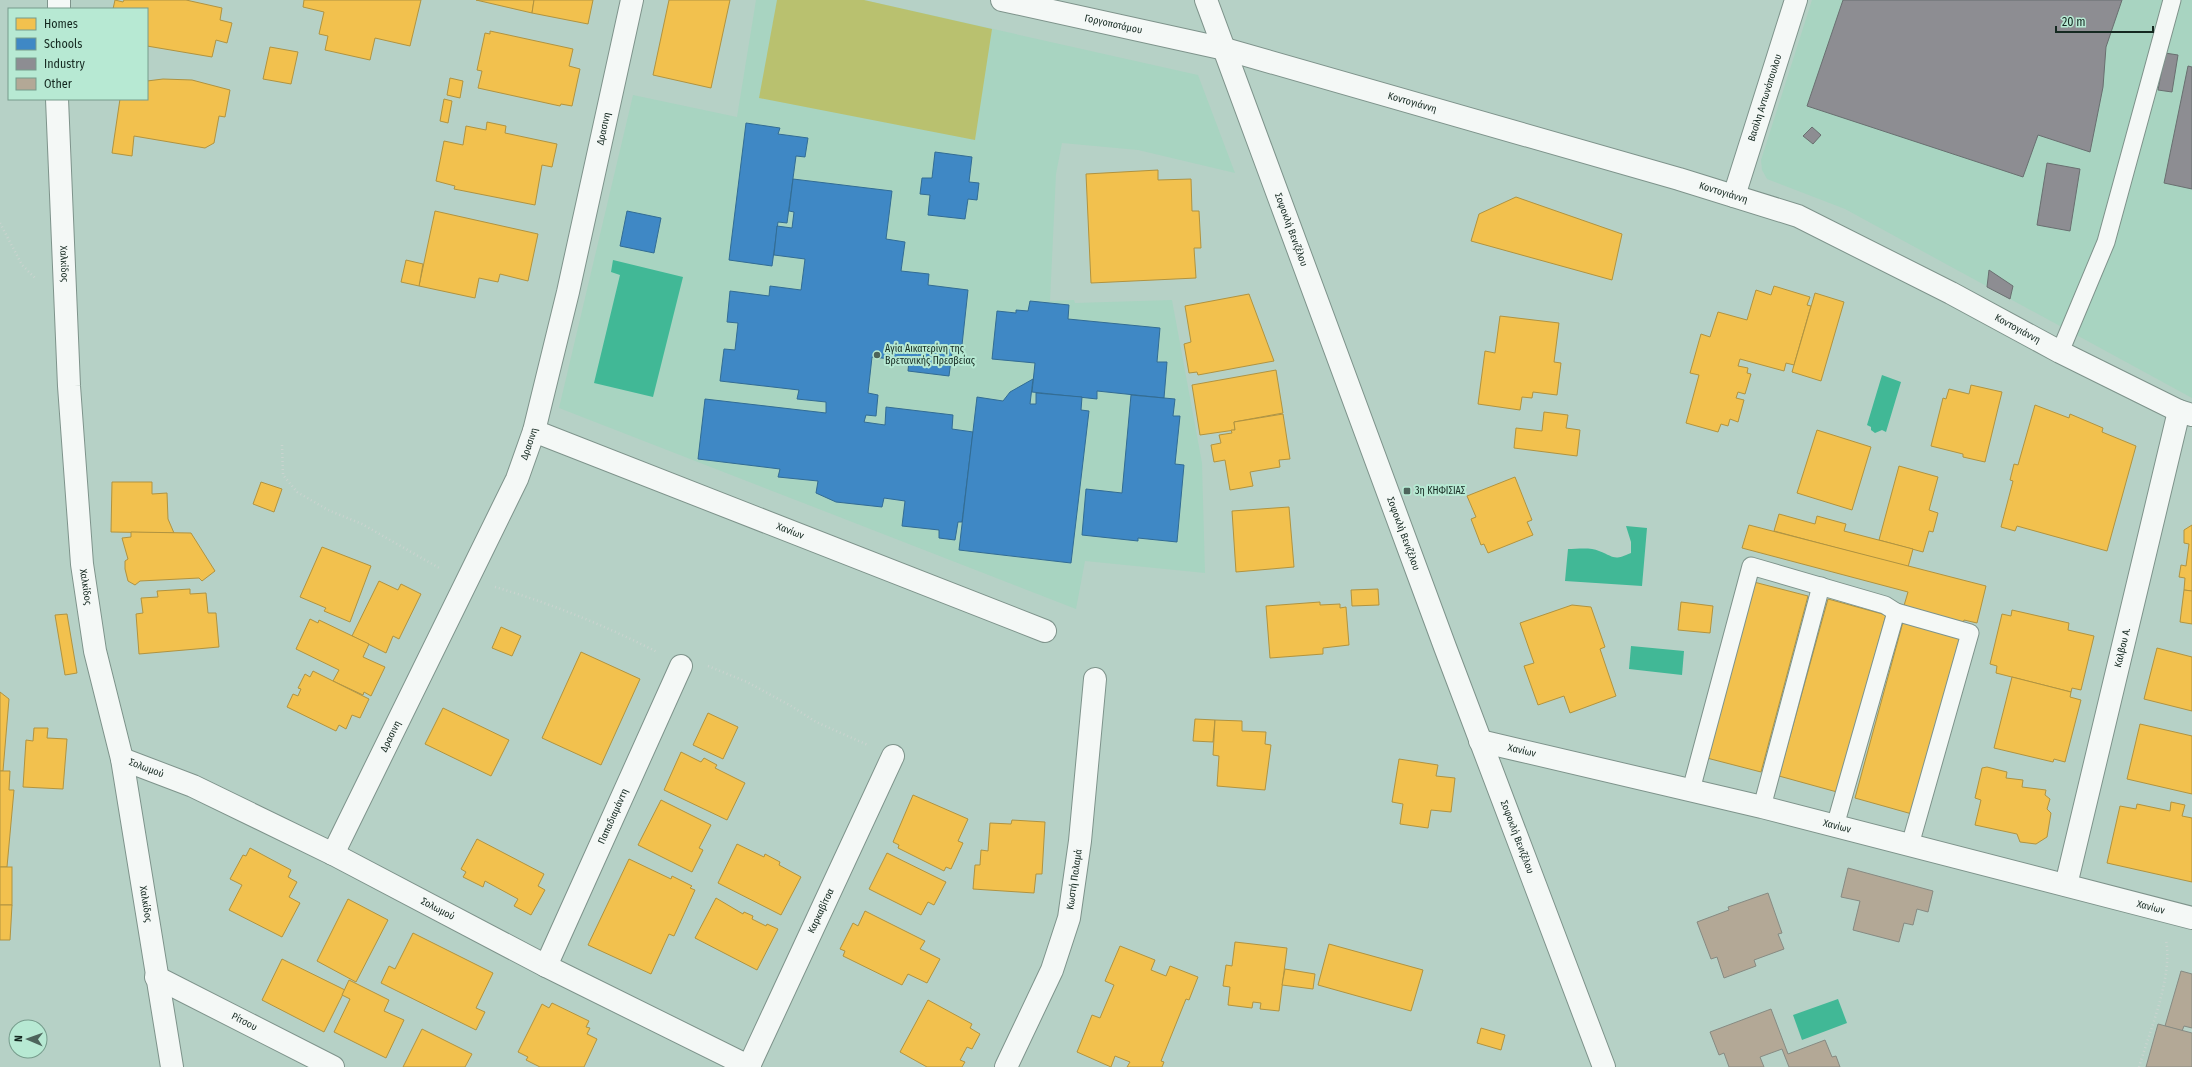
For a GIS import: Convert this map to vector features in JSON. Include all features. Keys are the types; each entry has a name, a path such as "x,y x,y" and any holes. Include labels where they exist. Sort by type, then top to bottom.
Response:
{"street":[{"name":"Δρασινη","path":"333,854 517,479 534,431 568,292 632,0"},
{"name":"Γοργοποτάμου","path":"1002,0 1225,49"},
{"name":"Σοφοκλή Βενιζέλου","path":"1206,0 1480,741 1604,1067"},
{"name":"Βασίλη Αντωνόπουλου","path":"1734,196 1796,0"},
{"name":"Κοντογιάννη","path":"1225,49 1734,196 1798,216 1951,293 2060,352 2185,413"},
{"name":"Χαλκίδος","path":"57,100 69,386 82,564 95,651 122,759 156,977 172,1067"},
{"name":"Καλβου Α.","path":"2066,885 2185,413"},
{"name":"Χανίων","path":"534,431 1045,631"},
{"name":"Παπαδιαμάντη","path":"546,966 681,666"},
{"name":"Κωστή Παλαμά","path":"1006,1067 1052,970 1069,918 1080,841 1095,679"},
{"name":"Χανίων","path":"1480,741 1762,807 2192,918"},
{"name":"Καρκαβίτσα","path":"750,1067 893,756"},
{"name":"Σολωμού","path":"122,759 193,786 333,854 546,966 750,1067"},
{"name":"Ρίτσου","path":"156,977 333,1067"}],"lane":[{"path":"2060,352 2106,242 2172,0"},
{"path":"1691,790 1750,566 1885,605 1896,612 1970,633 1910,845"},
{"path":"1762,807 1821,586"},
{"path":"1835,826 1896,612"}],"path":[{"path":"0,223 22,265 41,284 65,298"},
{"path":"282,445 283,475 297,492 328,510 362,524 444,571 555,608 626,636 681,666 705,665 747,682 792,706 816,722 893,756"},
{"path":"2139,1067 2168,969 2168,952 2164,928 2152,907"}],"shaded area":[{"name":"Αγία Αικατερίνη της Βρετανικής Πρεσβείας","path":"756,0 864,0 1198,75 1235,173 1138,150 1062,143 1056,174 1050,301 1074,300 1075,303 1172,300 1202,463 1205,573 1085,561 1076,609 559,408 633,95 737,117"},
{"path":"777,0 864,0 992,29 975,140 759,98"},
{"path":"1812,0 2192,0 2192,398 1845,209 1767,179 1762,170 1761,160"},
{"path":"613,260 683,277 653,397 594,383 620,275 611,272"},
{"path":"1882,375 1901,382 1886,432 1882,430 1875,433 1871,430 1871,427 1867,425"},
{"path":"1626,526 1647,528 1642,586 1565,581 1568,549 1592,549 1614,557 1621,557 1631,553 1631,542"},
{"path":"1631,646 1684,651 1682,675 1629,669"},
{"path":"1838,999 1847,1023 1802,1040 1793,1015"}],"building: Homes":[{"path":"115,0 123,2 124,0 186,0 222,8 220,20 232,23 227,43 216,40 212,57 148,46 148,8 113,8"},
{"path":"304,0 421,0 410,46 375,38 370,60 325,50 328,36 319,34 324,12 303,7"},
{"path":"476,0 534,0 532,13"},
{"path":"534,0 593,0 588,24 532,13"},
{"path":"669,0 730,0 711,88 653,75"},
{"path":"490,31 573,49 569,66 580,69 572,106 561,104 560,106 478,88 482,71 477,70 485,33 490,34"},
{"path":"270,47 298,52 291,84 263,79"},
{"path":"450,78 463,81 460,98 447,95"},
{"path":"163,79 192,80 230,90 225,117 219,116 214,143 205,148 134,136 132,156 112,153 120,100 148,100 148,81"},
{"path":"444,99 452,101 448,123 440,121"},
{"path":"487,122 506,126 505,133 557,144 552,167 542,165 535,205 454,189 455,186 436,181 444,141 463,145 466,126 486,130"},
{"path":"1158,170 1158,180 1191,179 1192,211 1199,211 1201,248 1194,248 1196,278 1091,283 1086,174"},
{"path":"1516,197 1622,234 1612,280 1471,241 1479,214"},
{"path":"435,211 538,234 528,281 500,274 498,282 479,278 475,298 419,286"},
{"path":"406,260 423,264 419,286 401,282"},
{"path":"1774,286 1810,297 1807,305 1811,306 1794,365 1786,363 1784,371 1740,359 1738,366 1748,368 1747,373 1751,374 1745,394 1738,392 1736,398 1744,400 1738,422 1730,419 1728,426 1721,424 1718,432 1686,423 1699,375 1690,373 1701,334 1710,337 1718,312 1747,320 1756,290 1771,295"},
{"path":"1815,293 1844,302 1821,381 1792,372"},
{"path":"1249,294 1274,361 1198,375 1197,372 1189,373 1184,344 1191,342 1185,306"},
{"path":"1500,316 1559,323 1554,362 1561,363 1557,395 1533,392 1532,398 1522,397 1520,410 1478,404 1485,351 1495,353"},
{"path":"1276,370 1283,413 1234,422 1235,430 1200,435 1192,385"},
{"path":"1971,385 2002,392 1985,462 1963,457 1963,454 1931,446 1943,398 1946,399 1949,389 1969,394"},
{"path":"2035,405 2069,418 2070,414 2103,428 2102,432 2136,446 2107,551 2017,526 2015,531 2001,527 2013,481 2010,480 2014,464 2018,465"},
{"path":"1544,412 1568,415 1566,428 1580,430 1577,456 1514,448 1516,428 1542,431"},
{"path":"1283,414 1290,459 1279,460 1280,467 1250,472 1253,486 1230,490 1225,460 1214,462 1211,445 1221,443 1219,435 1232,433 1231,430 1235,430 1234,422"},
{"path":"1817,430 1871,447 1852,510 1797,493"},
{"path":"1899,466 1938,477 1929,510 1938,513 1933,532 1929,531 1923,552 1879,540"},
{"path":"1515,477 1532,520 1527,522 1533,535 1488,553 1484,544 1481,545 1471,519 1476,517 1467,496"},
{"path":"112,482 152,482 152,494 167,493 168,519 174,533 111,532"},
{"path":"261,482 282,489 274,512 253,504"},
{"path":"1289,507 1294,567 1236,572 1232,511"},
{"path":"1779,514 1815,524 1817,516 1846,524 1844,531 1913,549 1908,567 1774,531"},
{"path":"1749,525 1986,586 1977,623 1964,620 1963,624 1903,609 1908,592 1742,548"},
{"path":"2192,525 2192,591 2184,590 2185,578 2179,577 2181,565 2186,566 2189,544 2184,543 2184,530"},
{"path":"131,532 191,533 215,571 202,581 199,578 140,581 135,585 128,581 125,561 128,559 122,538 131,537"},
{"path":"322,547 371,566 350,622 324,611 326,608 300,597"},
{"path":"379,581 398,590 401,584 421,594 399,639 393,636 386,653 352,636"},
{"path":"1750,581 1808,596 1761,772 1703,757"},
{"path":"190,589 190,594 206,593 208,613 216,613 219,647 139,654 136,614 143,613 141,598 158,597 157,591"},
{"path":"1378,589 1379,605 1352,606 1351,590"},
{"path":"2184,590 2192,591 2192,624 2180,622"},
{"path":"1828,599 1886,615 1837,792 1779,776"},
{"path":"1320,602 1320,605 1340,604 1340,608 1346,607 1349,645 1323,648 1323,654 1270,658 1266,606"},
{"path":"1681,602 1713,606 1710,633 1678,630"},
{"path":"1572,605 1591,607 1605,647 1600,649 1616,696 1570,713 1564,696 1538,705 1524,666 1534,663 1520,623"},
{"path":"2012,610 2069,623 2068,630 2094,636 2081,690 2072,688 2071,692 1996,673 1997,666 1990,664 2002,614 2011,616"},
{"path":"67,614 77,673 65,675 55,615"},
{"path":"310,619 318,623 319,620 369,644 363,657 385,667 371,696 364,692 363,695 333,681 339,670 296,649"},
{"path":"1903,622 1960,637 1912,814 1855,798"},
{"path":"501,627 521,636 512,656 492,648"},
{"path":"2157,648 2192,657 2192,711 2144,699"},
{"path":"581,652 640,679 601,765 542,738"},
{"path":"313,671 369,699 360,718 352,715 346,729 339,725 336,731 287,707 293,694 298,696 301,689 298,688 305,674 310,677"},
{"path":"2012,677 2071,692 2070,697 2081,700 2065,762 2054,759 2053,762 1994,748"},
{"path":"0,692 9,699 3,771 0,771"},
{"path":"443,708 509,740 491,776 425,744"},
{"path":"708,713 738,727 723,759 693,745"},
{"path":"1195,719 1215,720 1213,742 1193,741"},
{"path":"1215,720 1242,721 1242,731 1266,732 1265,744 1271,745 1265,790 1217,786 1219,756 1213,755"},
{"path":"2140,724 2192,736 2192,794 2127,779"},
{"path":"34,728 48,728 47,738 67,739 63,789 23,787 26,740 33,741"},
{"path":"681,752 701,762 704,758 717,765 715,768 745,783 727,820 664,790"},
{"path":"1399,759 1438,765 1436,776 1455,778 1451,812 1431,810 1428,828 1400,824 1403,804 1392,802"},
{"path":"1987,767 2007,772 2006,778 2023,780 2022,787 2046,790 2045,795 2050,799 2047,809 2051,813 2047,837 2036,844 2020,842 2017,834 1975,825 1981,800 1975,798 1982,768"},
{"path":"0,771 10,771 9,790 14,790 7,867 0,867"},
{"path":"913,795 968,819 958,841 963,843 951,869 946,867 944,871 898,848 899,845 893,842"},
{"path":"661,800 711,825 699,848 703,850 692,872 638,845"},
{"path":"2171,802 2185,805 2182,816 2192,818 2192,882 2107,863 2120,806 2136,809 2137,804 2170,811"},
{"path":"1012,820 1045,822 1042,874 1036,874 1034,893 973,889 975,865 980,865 981,850 988,851 990,823 1011,824"},
{"path":"477,839 544,874 538,886 545,890 531,915 514,906 518,899 485,881 483,887 463,877 466,872 461,869"},
{"path":"737,844 764,857 765,854 780,862 779,865 801,877 781,915 718,883"},
{"path":"250,848 291,870 288,877 297,882 289,897 300,903 282,937 229,910 242,885 230,879 243,855 246,856"},
{"path":"887,853 946,882 934,905 928,902 921,915 869,889"},
{"path":"629,859 671,879 672,876 692,886 690,888 695,890 674,936 669,934 651,974 588,945"},
{"path":"0,867 12,867 12,905 0,905"},
{"path":"716,898 743,914 744,912 753,916 752,919 766,926 767,924 778,929 757,970 695,938"},
{"path":"348,899 388,920 356,982 317,961"},
{"path":"0,905 12,905 10,940 0,940"},
{"path":"865,911 925,941 920,949 940,959 927,983 908,974 902,985 843,956 845,951 840,949 853,923 858,926"},
{"path":"413,933 493,973 476,1008 485,1012 476,1030 381,983 389,966 395,969"},
{"path":"1235,942 1287,948 1279,1011 1260,1009 1261,1003 1253,1002 1252,1008 1228,1005 1230,987 1223,986 1226,965 1232,966"},
{"path":"1329,944 1423,970 1411,1011 1318,985"},
{"path":"1120,946 1155,960 1151,970 1166,976 1170,966 1198,977 1189,1000 1186,999 1161,1061 1164,1062 1162,1067 1127,1067 1130,1062 1115,1056 1111,1067 1077,1052 1092,1015 1100,1018 1114,985 1105,981"},
{"path":"282,959 345,990 324,1032 262,1000"},
{"path":"1285,969 1315,974 1313,989 1282,985"},
{"path":"349,980 389,1000 384,1011 404,1020 386,1058 334,1032 350,999 342,995"},
{"path":"928,1000 972,1024 970,1028 980,1034 972,1049 967,1047 960,1060 965,1062 962,1067 927,1067 900,1052"},
{"path":"552,1003 589,1021 586,1027 590,1028 587,1034 597,1039 584,1067 540,1067 526,1060 528,1057 518,1052 542,1004 549,1008"},
{"path":"1481,1028 1505,1035 1501,1050 1477,1043"},
{"path":"422,1029 472,1054 465,1067 403,1067"}],"building: Schools":[{"path":"746,123 780,128 778,134 808,138 805,157 796,156 787,223 778,222 772,266 729,260"},
{"path":"935,152 972,157 969,182 979,183 977,200 968,199 965,219 928,215 930,195 920,194 922,178 932,178"},
{"path":"793,179 892,191 886,239 905,242 901,271 929,274 928,285 968,290 962,345 953,344 949,376 908,371 909,361 872,357 868,393 878,395 876,416 866,415 864,422 885,425 886,407 953,415 952,429 973,432 962,522 958,522 955,540 939,538 939,530 902,526 905,501 884,498 882,507 836,502 816,493 818,481 778,477 780,469 698,459 705,399 826,413 826,402 797,399 799,390 720,381 724,349 735,350 738,323 727,322 730,291 769,296 770,286 801,290 805,259 774,255 777,226 792,228 794,212 789,211"},
{"path":"627,211 661,218 654,253 620,246"},
{"path":"1030,301 1069,305 1068,319 1160,328 1157,362 1167,362 1164,398 1097,391 1097,399 1032,392 1035,363 992,359 997,311 1016,313 1016,310 1028,311"},
{"path":"1033,379 1030,404 1036,404 1036,393 1082,397 1081,410 1089,411 1071,563 959,550 977,397 1003,401 1010,392"},
{"path":"1131,395 1175,399 1173,416 1180,416 1175,464 1184,465 1177,542 1138,538 1138,541 1082,535 1086,489 1122,493"}],"building: Industry":[{"path":"1843,0 2122,0 2106,47 2103,87 2090,152 2038,135 2023,177 1807,106"},
{"path":"2165,53 2178,55 2172,92 2158,90"},
{"path":"2188,66 2192,67 2192,189 2164,183"},
{"path":"1812,127 1821,135 1813,144 1803,136"},
{"path":"2047,163 2080,169 2070,231 2037,225"},
{"path":"1989,270 2013,286 2010,299 1987,287"}],"building: Other":[{"path":"1848,868 1933,891 1928,912 1917,909 1913,925 1904,923 1899,942 1853,930 1860,901 1841,897"},
{"path":"1768,893 1782,933 1778,934 1784,949 1754,960 1756,966 1724,978 1717,957 1711,959 1697,922 1729,910 1728,907"},
{"path":"2181,971 2192,974 2192,1028 2184,1026 2182,1031 2165,1026"},
{"path":"1771,1009 1788,1054 1825,1040 1832,1057 1836,1056 1840,1067 1789,1067 1782,1049 1760,1057 1764,1067 1729,1067 1724,1053 1719,1055 1710,1032"},
{"path":"2158,1024 2192,1033 2192,1067 2146,1067"}],"place":[{"name":"Αγία Αικατερίνη της Βρετανικής Πρεσβείας","path":"877,355"},
{"name":"3η ΚΗΦΙΣΙΑΣ","path":"1407,491"}]}
